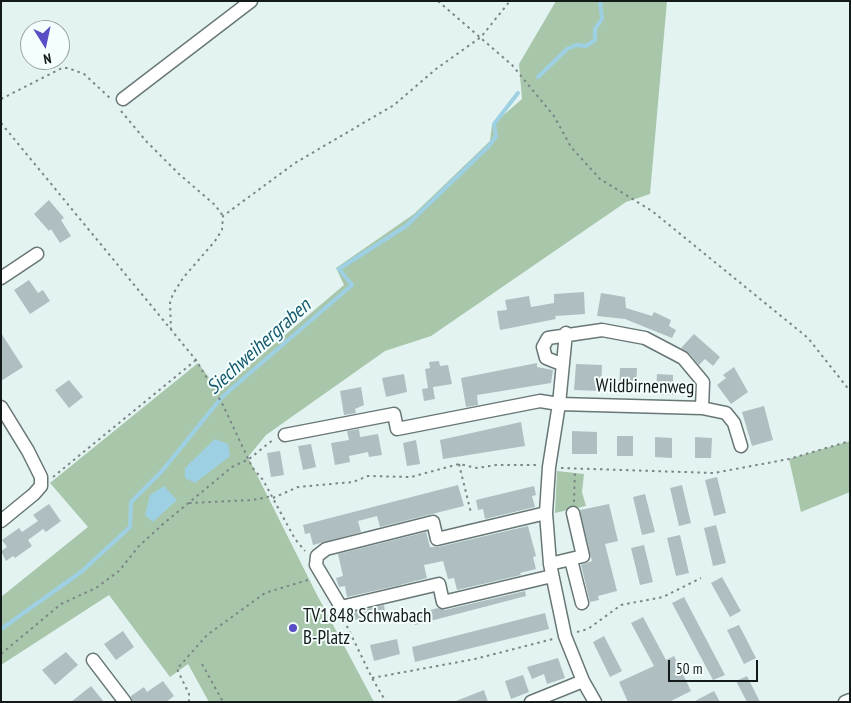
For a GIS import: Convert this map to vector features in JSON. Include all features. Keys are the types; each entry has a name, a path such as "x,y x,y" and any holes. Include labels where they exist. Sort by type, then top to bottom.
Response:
{"street":[{"path":"123,99 251,1"},
{"path":"1,278 37,254"},
{"name":"Wildbirnenweg","path":"285,435 394,414 398,429 540,401 559,404 702,408 703,382 683,358 645,338 602,330 548,338 543,347 546,358 561,364"},
{"path":"566,334 561,364 559,404 548,467 546,513 551,570 565,636 583,681 595,702"},
{"path":"1,407 28,451 41,481 34,494 1,521"},
{"path":"702,408 719,410 730,417 741,446"},
{"path":"546,513 438,539 433,522 326,549 318,556 316,565 341,607 438,584 443,602 551,570 583,556 573,513"},
{"path":"571,560 582,603"},
{"path":"93,660 125,702"},
{"path":"531,702 583,681"},
{"path":"845,702 850,700"}],"path":[{"path":"438,1 512,65 554,116 571,147 600,180 652,211 808,338 850,391"},
{"path":"223,216 295,164 394,105 436,69 481,37 510,1"},
{"path":"1,99 62,68 68,68 84,74 104,92 146,141 179,174 215,205 223,216 222,230 215,241 183,278 173,294 170,303 170,330"},
{"path":"1,123 196,360 222,403 249,459 295,539 304,550 318,556"},
{"path":"41,481 196,360"},
{"path":"1,654 61,604 96,588 119,571 139,546 232,467 249,459 269,442 285,435"},
{"path":"189,503 254,500 272,497 298,487 353,482 368,476 411,477 460,464 477,468 496,465 646,473 733,472 796,457 850,441"},
{"path":"460,464 471,513"},
{"path":"573,513 576,510 573,494 574,469"},
{"path":"189,702 189,694 177,668 207,635 265,593 323,577"},
{"path":"372,678 475,659 565,636 588,629 621,605 664,597 701,578"},
{"path":"341,607 346,627 386,702"},
{"path":"202,664 223,702"}],"green space":[{"path":"556,1 667,1 650,194 626,202 431,336 385,351 266,435 248,457 316,593 374,702 209,702 188,664 170,677 109,595 1,665 1,597 88,527 50,483 198,363 219,391 344,285 336,268 414,214 490,141 492,125 522,99 519,64"},
{"path":"850,441 850,492 801,512 789,459"},
{"path":"557,471 584,474 582,492 586,506 555,513"}],"water":[{"path":"215,439 228,444 230,456 195,483 185,478 185,468"},
{"path":"164,486 177,500 153,522 145,515 150,495"}],"building":[{"path":"49,200 64,218 61,220 71,236 60,243 51,229 49,231 34,214"},
{"path":"29,280 38,293 43,290 50,301 30,314 14,290"},
{"path":"584,292 585,314 555,316 556,319 500,330 497,311 507,310 505,300 529,296 531,307 554,303 554,294"},
{"path":"601,293 625,297 626,308 652,316 654,312 671,320 669,326 676,330 672,338 625,319 597,316"},
{"path":"1,333 23,367 1,381"},
{"path":"694,334 720,357 713,366 705,359 699,365 689,353 681,348"},
{"path":"439,361 440,366 448,365 452,384 433,387 435,399 424,401 422,389 428,388 425,369 430,368 429,362"},
{"path":"537,363 537,367 553,370 551,383 477,395 478,405 466,407 461,378"},
{"path":"576,364 602,365 601,391 574,390"},
{"path":"734,367 748,392 731,404 717,385 726,378 723,375"},
{"path":"620,368 637,368 636,391 619,391"},
{"path":"404,374 407,392 386,397 382,378"},
{"path":"657,374 673,375 673,395 656,394"},
{"path":"69,380 83,397 69,408 55,390"},
{"path":"361,387 364,405 355,409 356,413 344,415 340,391"},
{"path":"764,406 773,440 752,446 742,412"},
{"path":"521,422 525,446 443,459 440,440"},
{"path":"359,429 360,437 378,434 382,455 369,457 368,452 349,456 350,462 335,465 331,443 349,440 347,431"},
{"path":"572,431 597,432 597,454 572,454"},
{"path":"617,436 633,436 633,456 617,456"},
{"path":"655,437 672,438 672,458 655,457"},
{"path":"695,437 712,438 711,458 695,458"},
{"path":"416,440 420,464 407,466 403,443"},
{"path":"311,444 316,467 303,470 298,446"},
{"path":"280,451 284,475 271,477 267,453"},
{"path":"717,477 726,513 714,516 705,480"},
{"path":"458,485 464,506 380,527 377,516 358,521 361,532 313,545 310,533 305,534 303,525"},
{"path":"682,485 691,523 679,526 670,488"},
{"path":"534,486 536,495 532,496 535,507 485,519 483,509 478,510 476,500"},
{"path":"645,494 655,532 642,535 633,497"},
{"path":"49,504 61,521 46,532 43,529 28,540 32,546 15,558 13,556 6,561 1,551 7,547 2,540 19,528 22,532 38,521 33,515"},
{"path":"609,504 618,541 605,544 617,591 598,596 599,600 590,602 581,565 592,561 580,510"},
{"path":"716,525 726,563 713,566 704,528"},
{"path":"528,526 536,556 533,557 536,569 520,573 521,575 457,590 454,578 448,579 443,561 424,565 427,578 347,597 345,586 339,587 336,578 343,576 338,554 426,532 430,547 438,547"},
{"path":"680,535 689,573 676,576 667,538"},
{"path":"644,545 653,582 640,585 631,548"},
{"path":"722,577 741,611 730,617 711,583"},
{"path":"525,591 526,596 415,625 412,615 438,608 445,610"},
{"path":"684,597 725,675 713,680 672,603"},
{"path":"384,605 385,612 355,620 353,612"},
{"path":"545,613 549,629 415,662 412,647"},
{"path":"643,617 666,660 674,656 691,691 669,702 628,702 619,682 654,666 631,623"},
{"path":"739,625 756,658 744,664 727,630"},
{"path":"123,631 134,647 116,660 104,644"},
{"path":"604,636 622,671 610,677 593,642"},
{"path":"397,639 400,654 374,661 370,645"},
{"path":"66,652 78,665 55,685 42,670"},
{"path":"558,658 565,678 547,684 544,674 532,679 527,667"},
{"path":"523,675 529,692 511,699 505,681"},
{"path":"747,676 760,702 747,702 736,681"},
{"path":"163,681 174,696 166,702 133,702 131,696 144,687 147,692"},
{"path":"91,686 104,702 71,702"},
{"path":"484,690 488,702 456,702 456,701"},
{"path":"714,691 720,702 693,702"}],"waterway":[{"name":"Siechweihergraben","path":"538,77 567,49 576,45 586,46 595,40 595,29 602,19 600,1"},
{"name":"Siechweihergraben","path":"1,629 81,572 130,527 131,502 162,471 222,397 352,285 339,269 406,226 489,146 496,136 494,124 518,93"}],"place":[{"name":"TV1848 Schwabach B-Platz","path":"293,628"}]}
